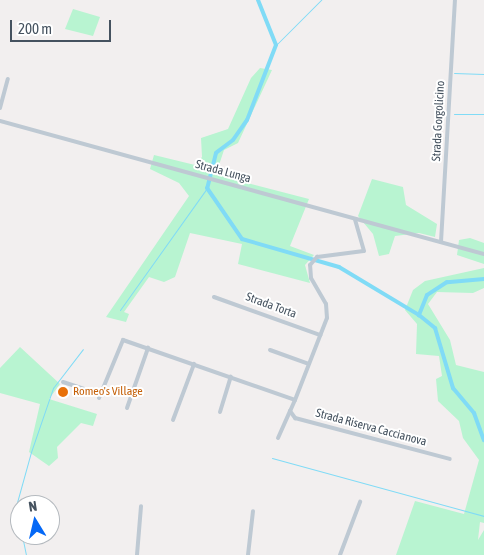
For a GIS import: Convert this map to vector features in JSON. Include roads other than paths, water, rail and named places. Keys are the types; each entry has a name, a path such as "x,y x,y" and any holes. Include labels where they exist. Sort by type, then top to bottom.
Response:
{"street":[{"name":"Strada Gorgolicino","path":"441,242 456,0"},
{"path":"0,108 8,79"},
{"name":"Strada Lunga","path":"0,121 484,254"},
{"path":"278,438 320,335 327,308 311,276 311,262 315,258 365,250 355,218"},
{"name":"Strada Torta","path":"214,297 320,335"},
{"path":"63,382 99,396 120,341 148,348 295,400"},
{"path":"127,408 148,348"},
{"path":"270,350 309,364"},
{"path":"173,420 194,364"},
{"path":"220,412 231,377"},
{"name":"Strada Riserva Caccianova","path":"290,411 297,419 450,459"},
{"path":"340,555 360,502"},
{"path":"137,555 141,506"},
{"path":"248,555 253,512"}],"waterway":[{"path":"258,0 276,45 247,120 233,140 216,153 207,188 242,239 339,267 419,315"},
{"path":"276,45 321,0"},
{"path":"454,73 484,74"},
{"path":"454,114 484,114"},
{"path":"120,310 207,188"},
{"path":"484,279 447,282 427,295 419,315 435,328 453,388 474,413 484,440"},
{"path":"26,555 16,506 31,452 53,388 83,349"},
{"path":"272,458 484,516"}],"place":[{"name":"Romeo's Village","path":"63,392"}]}
